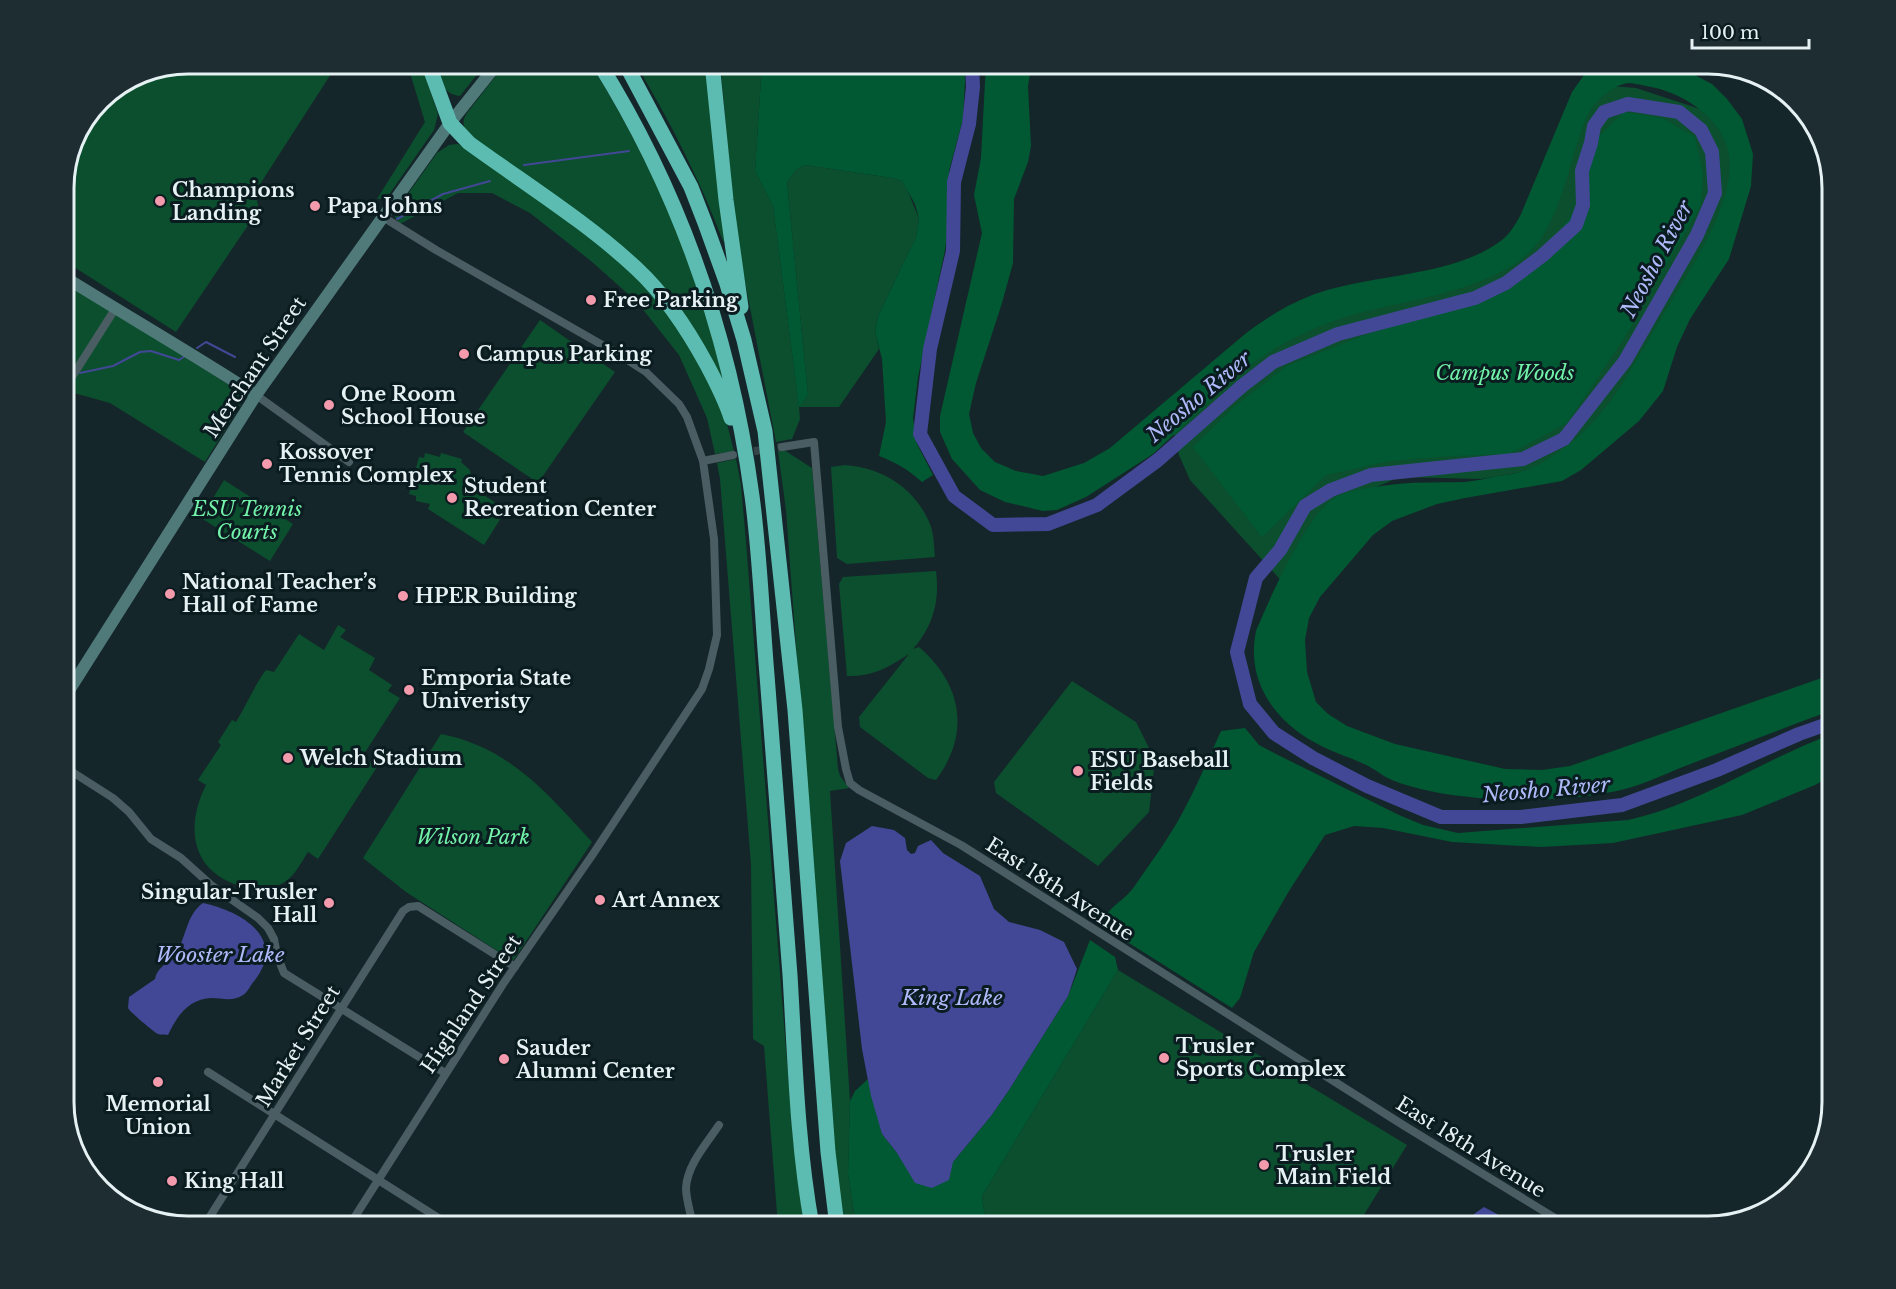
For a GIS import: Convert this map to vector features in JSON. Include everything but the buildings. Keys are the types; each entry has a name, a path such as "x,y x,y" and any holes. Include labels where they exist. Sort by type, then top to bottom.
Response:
{"highway":[{"path":"432,74 450,123 469,143 608,243 639,270 672,308 690,333 725,399 749,479"},
{"path":"605,74 654,159 691,247 729,367 740,421 753,508 784,889 802,1156 811,1216"},
{"path":"631,74 691,187 727,284 744,340 765,431 795,710 828,1152 836,1216"},
{"path":"713,74 744,340"}],"main road":[{"name":"Merchant Street","path":"74,683 256,395 450,123 490,74"},
{"path":"74,283 177,344 256,395"}],"street":[{"name":"Highland Street","path":"354,1216 445,1073 702,689 717,635 714,540 703,461 680,404 645,372 537,306 444,255 383,217"},
{"path":"74,374 115,309"},
{"path":"256,395 349,462"},
{"name":"East 18th Avenue","path":"782,447 814,442 838,727 850,783 880,802 961,845 1552,1216"},
{"path":"703,461 733,455"},
{"path":"74,773 113,798 129,812 151,838 181,858 211,885 245,907 268,928 274,939 284,973 445,1073"},
{"name":"Market Street","path":"214,1216 340,1008 403,911 409,907 418,906 515,967"},
{"path":"208,1072 435,1216"},
{"path":"691,1216 686,1189 688,1177 693,1165 719,1125"}],"green space":[{"name":"Champions Landing","path":"180,74 331,74 255,192 259,209 176,332 74,267 74,173 85,137 102,112 118,97 158,77"},
{"path":"410,74 425,74 438,114 434,130 388,196 377,199 425,122"},
{"path":"436,74 477,74 460,96 445,89"},
{"path":"497,74 597,74 653,178 685,250 707,318 725,387 673,303 474,140 466,131 464,124 467,113"},
{"path":"641,74 710,74 728,241 723,241 683,150"},
{"path":"721,74 761,74 755,171 773,206 799,406 808,395 787,182 796,170 805,165 892,178 902,181 919,219 916,237 878,316 875,332 879,349 839,407 799,407 800,419 792,439 776,442 735,222"},
{"path":"761,74 965,74 963,119 949,171 945,250 918,377 913,418 917,444 933,475 922,482 902,467 879,456 886,422 882,359 875,332 878,316 916,237 919,219 915,204 902,181 892,178 805,165 796,170 787,182 808,395 799,407 773,206 755,171"},
{"path":"985,74 1030,74 1028,86 1031,146 1028,162 1014,199 1013,263 976,383 969,414 973,433 981,448 995,462 1016,471 1043,476 1084,463 1110,448 1245,334 1291,304 1343,286 1439,268 1483,252 1502,240 1511,231 1521,214 1572,92 1586,74 1693,74 1712,84 1742,119 1753,154 1751,186 1729,259 1690,319 1677,347 1663,391 1639,421 1581,470 1562,481 1437,504 1392,521 1373,535 1320,597 1309,618 1305,640 1307,672 1316,702 1328,714 1347,726 1395,744 1505,769 1542,770 1570,766 1822,678 1822,714 1625,789 1571,798 1540,800 1475,798 1416,788 1392,780 1299,733 1275,710 1259,682 1255,666 1256,631 1298,545 1318,513 1329,502 1347,492 1368,488 1403,483 1465,482 1525,471 1558,453 1572,442 1607,406 1699,254 1717,219 1728,183 1730,166 1723,136 1703,112 1690,103 1661,89 1637,84 1628,83 1609,91 1598,101 1586,118 1562,194 1550,223 1527,255 1507,269 1456,290 1352,315 1322,325 1292,339 1251,364 1153,454 1086,497 1057,510 1043,511 1005,502 980,490 952,459 940,432 940,416 982,233 974,195 981,158"},
{"name":"Campus Woods","path":"1611,86 1636,88 1706,111 1738,156 1734,196 1628,389 1577,445 1546,468 1481,479 1400,477 1324,509 1287,587 1190,480 1179,455 1172,427 1254,343 1496,270 1590,99"},
{"name":"Campus Woods","path":"1624,112 1662,118 1695,137 1703,173 1701,205 1623,340 1567,423 1509,454 1390,461 1326,475 1262,537 1193,447 1236,405 1287,366 1370,333 1473,304 1534,267 1586,195 1586,170 1598,137"},
{"path":"449,145 464,146 608,250 648,288 688,340 726,420 734,451 715,454 707,418 679,355 637,302 591,261 530,213 492,193 458,193 400,224 395,217 395,212 437,153"},
{"path":"77,288 246,396 205,462 110,403 74,393 74,293"},
{"path":"540,320 615,372 538,483 463,432"},
{"path":"784,450 812,468 838,769 849,788 830,791 850,1101 848,1173 854,1216 841,1216 835,1174 786,510 778,451"},
{"name":"Student Recreation Center","path":"425,453 440,457 441,453 462,459 461,462 470,470 472,483 476,484 475,489 506,510 484,545 428,509 430,504 416,501 416,496 409,494 419,457 424,458"},
{"path":"736,459 741,485 793,1138 803,1216 777,1216 764,1046 753,1039 751,864 717,463"},
{"path":"845,465 885,475 907,490 924,511 930,524 935,557 847,564 837,558 831,467"},
{"name":"ESU Tennis Courts","path":"224,480 293,524 270,561 201,518"},
{"path":"936,571 937,593 934,613 926,631 913,649 919,647 934,661 953,693 957,710 954,745 936,780 928,778 860,727 859,717 909,654 880,670 865,675 847,676 839,584 843,577"},
{"name":"Welch Stadium","path":"338,625 346,630 340,637 375,658 369,670 392,685 388,691 400,698 362,757 377,767 318,859 308,852 293,874 276,886 260,889 240,886 211,870 202,859 195,831 199,801 206,785 198,780 221,745 218,742 232,720 236,722 266,670 274,672 299,634 324,650"},
{"name":"ESU Baseball Fields","path":"1072,681 1136,722 1155,760 1149,812 1098,866 996,793 994,782"},
{"path":"1245,728 1259,745 1399,815 1423,825 1458,833 1628,820 1655,813 1822,738 1822,781 1742,815 1613,843 1541,847 1452,842 1383,828 1354,826 1325,835 1254,952 1240,998 1232,1008 1102,926 1108,913 1132,890 1170,834 1221,731"},
{"name":"Wilson Park","path":"441,734 487,749 507,761 525,774 559,806 592,842 513,961 406,892 363,858"},
{"path":"1090,940 1115,957 1118,970 982,1196 985,1216 854,1216 848,1173 850,1101 855,1091 868,1079 882,1134 897,1153 953,1162 991,1116 1068,996"},
{"name":"Trusler Sports Complex","path":"1118,970 1407,1145 1363,1216 985,1216 982,1196"}],"water":[{"name":"King Lake","path":"872,826 894,830 905,838 907,850 911,854 915,853 918,846 931,840 943,853 980,876 994,909 1009,922 1040,930 1064,942 1077,969 1068,996 1009,1090 953,1162 949,1180 932,1188 915,1183 897,1153 882,1134 871,1096 862,1049 840,861 846,843"},
{"name":"Wooster Lake","path":"203,903 232,912 255,929 263,939 266,951 264,965 243,995 231,999 212,998 196,1002 184,1010 168,1035 158,1034 128,1008 129,997 155,979 161,968 176,953 193,913"},
{"path":"1484,1207 1501,1216 1473,1216"}],"waterway":[{"name":"Neosho River","path":"972,74 969,124 954,182 953,251 930,349 920,434 954,496 993,525 1048,524 1097,505 1158,460 1242,386 1273,362 1338,334 1475,298 1506,283 1542,256 1576,225 1583,205 1582,171 1594,126 1604,112 1628,104 1679,112 1701,130 1712,152 1715,193 1697,235 1625,361 1564,439 1523,459 1371,475 1331,490 1305,506 1280,550 1256,578 1237,652 1250,704 1274,733 1313,758 1367,786 1441,817 1521,817 1622,805 1717,770 1822,726"},
{"path":"524,165 629,151"},
{"path":"397,219 443,194 490,181"},
{"path":"197,348 206,342 235,357"},
{"path":"80,373 113,366 140,352 151,351 179,360 185,356"}],"tunnel":[{"path":"742,453 782,447"}],"place":[{"name":"Champions Landing","path":"160,201"},
{"name":"Papa Johns","path":"315,206"},
{"name":"Free Parking","path":"591,300"},
{"name":"Campus Parking","path":"464,354"},
{"name":"One Room School House","path":"329,405"},
{"name":"Kossover Tennis Complex","path":"267,464"},
{"name":"Student Recreation Center","path":"452,498"},
{"name":"National Teacher’s Hall of Fame","path":"170,594"},
{"name":"HPER Building","path":"403,596"},
{"name":"Emporia State Univeristy","path":"409,690"},
{"name":"Welch Stadium","path":"288,758"},
{"name":"ESU Baseball Fields","path":"1078,771"},
{"name":"Art Annex","path":"600,900"},
{"name":"Singular-Trusler Hall","path":"329,903"},
{"name":"Trusler Sports Complex","path":"1164,1058"},
{"name":"Sauder Alumni Center","path":"504,1059"},
{"name":"Memorial Union","path":"158,1082"},
{"name":"Trusler Main Field","path":"1264,1165"},
{"name":"King Hall","path":"172,1181"}]}
